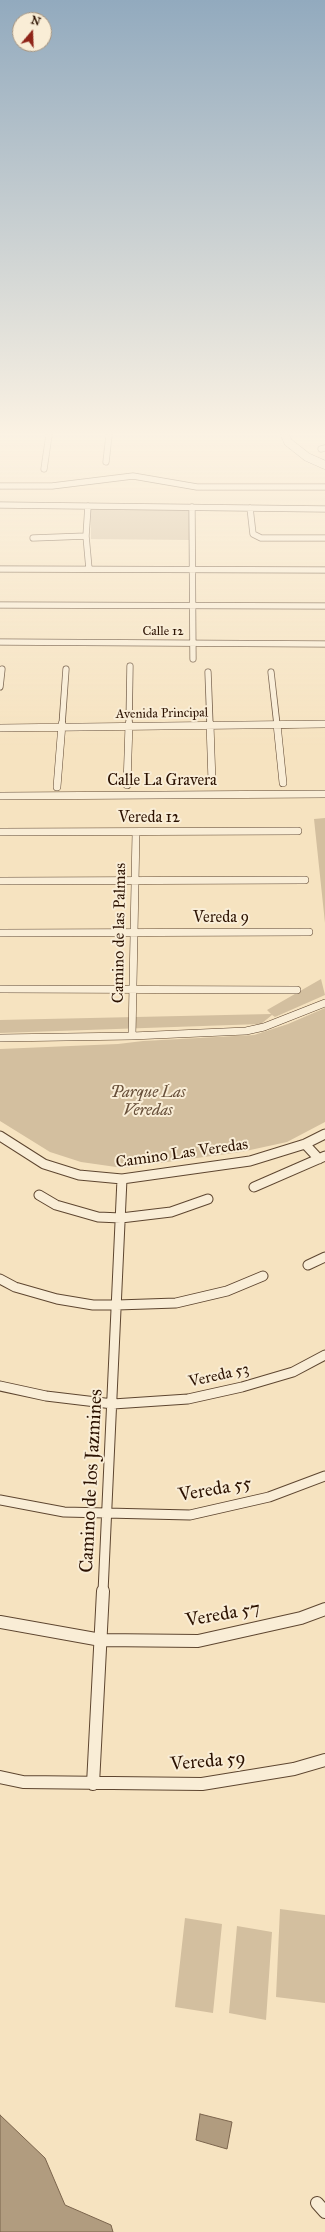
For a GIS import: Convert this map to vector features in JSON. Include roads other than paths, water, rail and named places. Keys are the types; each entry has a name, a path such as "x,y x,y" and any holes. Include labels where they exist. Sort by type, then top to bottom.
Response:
{"street":[{"path":"86,539 89,569"},
{"path":"191,539 193,605 192,659"},
{"path":"0,569 325,570"},
{"path":"0,605 325,606"},
{"name":"Calle 12","path":"0,642 325,644"},
{"path":"127,786 130,666"},
{"path":"0,687 2,669"},
{"path":"57,787 63,727 66,669"},
{"path":"208,672 212,782"},
{"path":"271,672 283,783"},
{"name":"Avenida Principal","path":"0,728 325,724"},
{"name":"Calle La Gravera","path":"0,796 325,794"},
{"name":"Vereda 12","path":"0,832 298,831"},
{"name":"Camino de las Palmas","path":"132,1036 136,832"},
{"path":"0,881 305,880"},
{"name":"Vereda 9","path":"0,933 309,932"},
{"path":"0,989 297,990"},
{"path":"0,1038 132,1036 246,1031 264,1027 325,1003"},
{"name":"Camino Las Veredas","path":"0,1136 44,1164 79,1175 122,1179 250,1161 305,1144 325,1134"},
{"path":"254,1187 322,1158 305,1144"},
{"name":"Camino de los Jazmines","path":"93,1784 113,1404 122,1179"},
{"path":"39,1195 56,1205 98,1217 121,1218 171,1212 208,1199"},
{"path":"308,1265 325,1257"},
{"path":"0,1279 15,1287 57,1299 93,1305 116,1305 176,1303 228,1291 263,1276"},
{"name":"Vereda 53","path":"0,1386 46,1396 113,1404 188,1399 242,1388 293,1372 325,1355"},
{"name":"Vereda 55","path":"0,1500 64,1512 190,1515 269,1497 325,1476"},
{"name":"Vereda 57","path":"0,1622 101,1640 198,1641 301,1618 325,1609"},
{"name":"Vereda 59","path":"0,1777 23,1782 93,1784 202,1784 294,1769 325,1760"}],"park label":[{"name":"Parque Las Veredas","path":"148,1102"}]}
